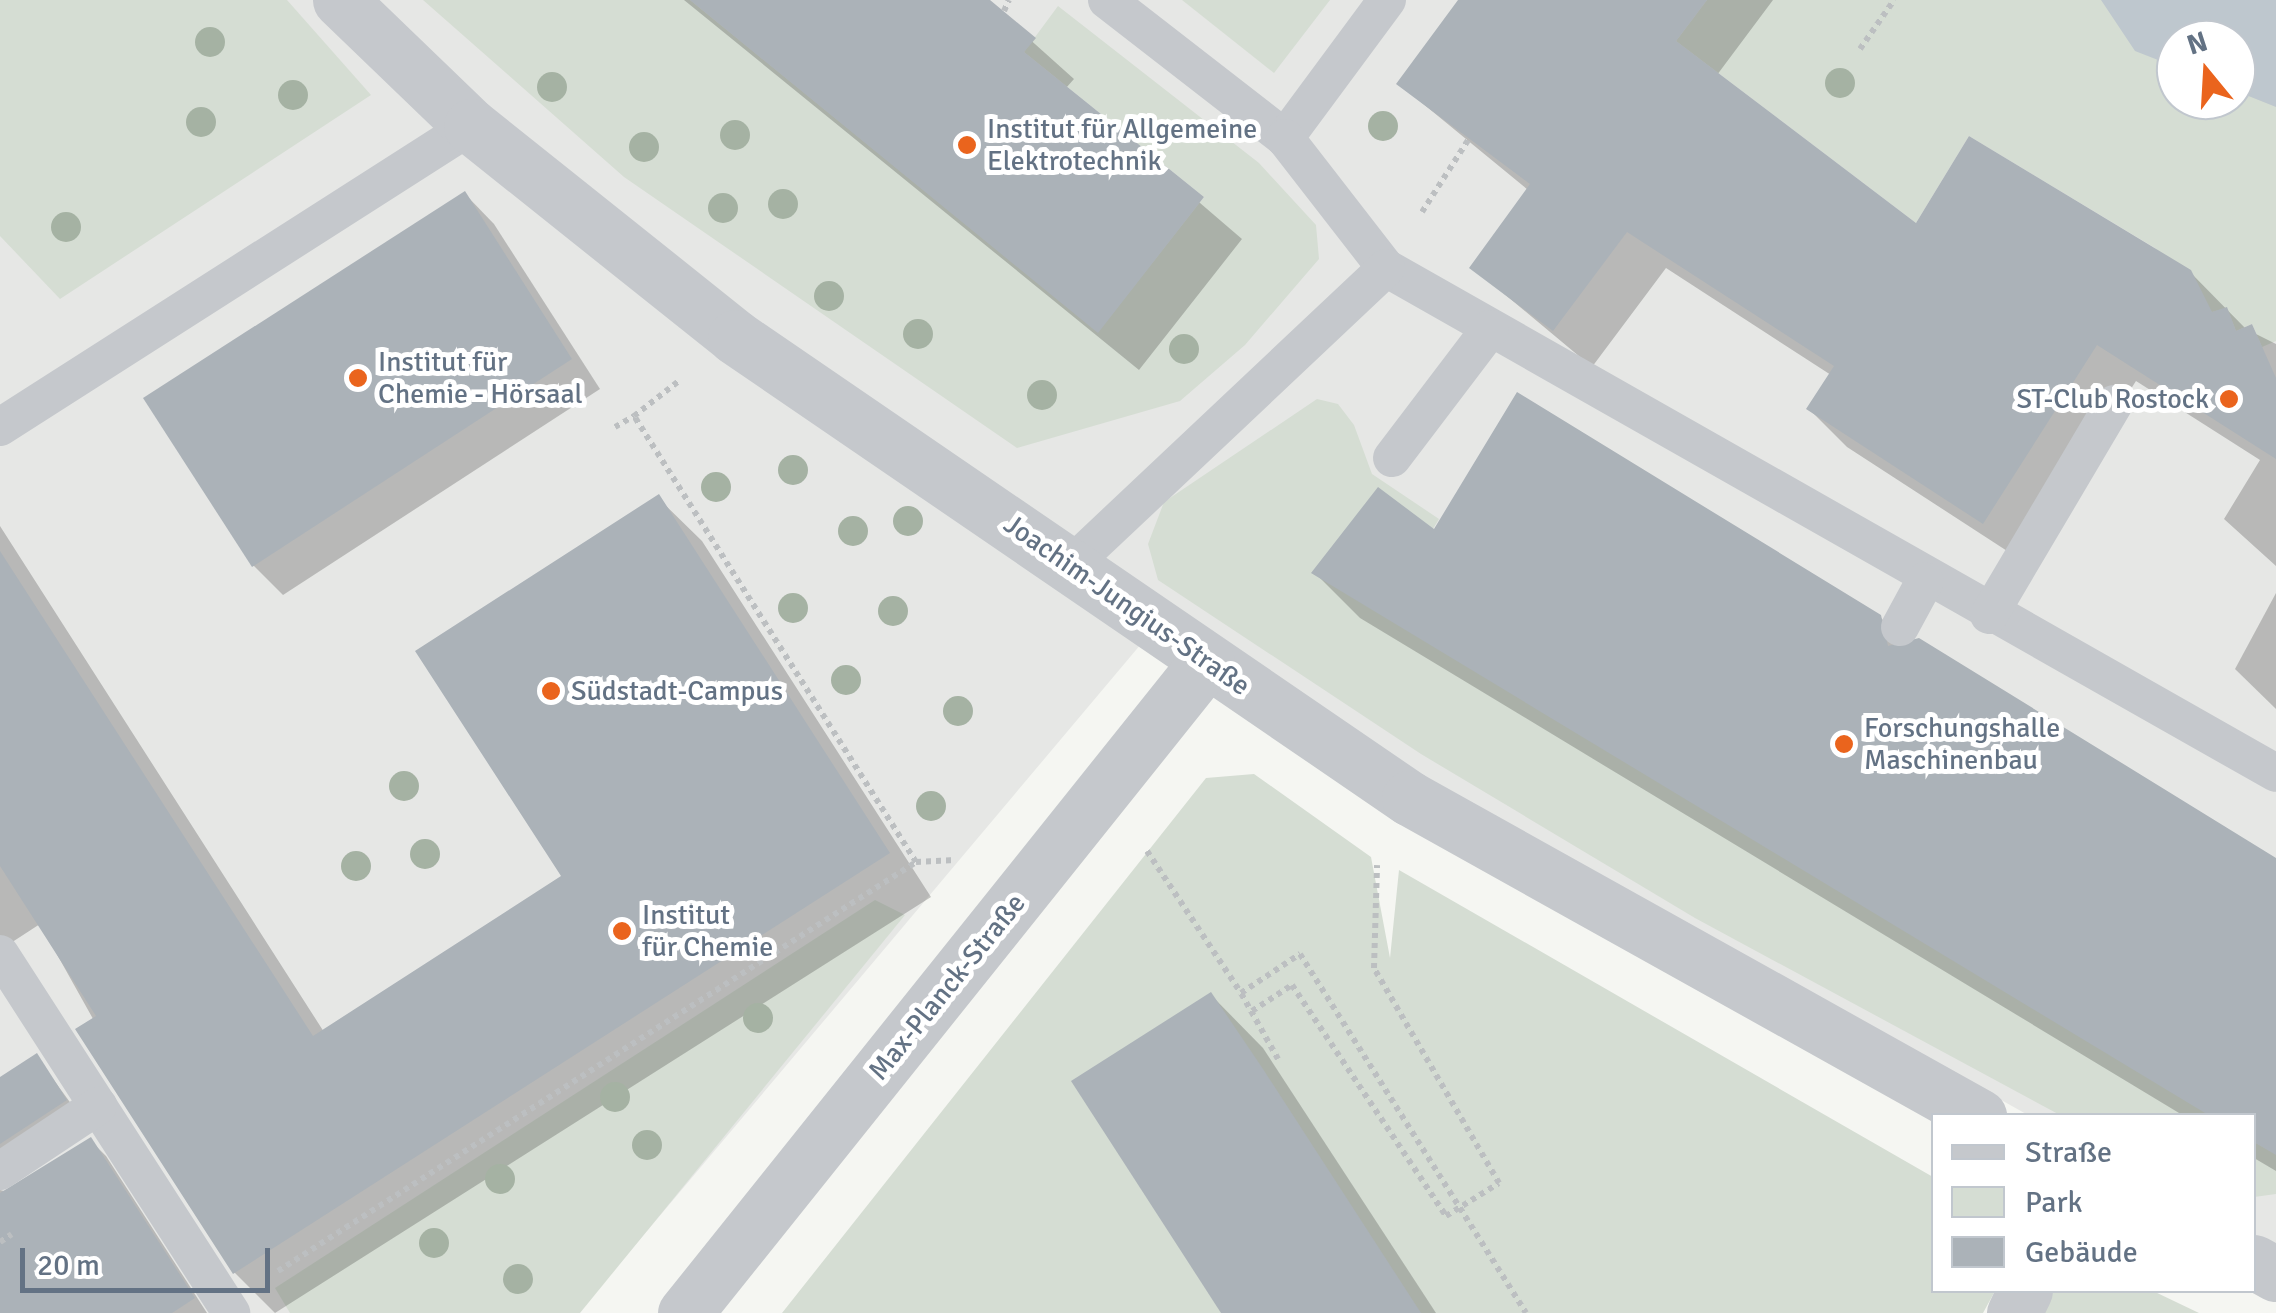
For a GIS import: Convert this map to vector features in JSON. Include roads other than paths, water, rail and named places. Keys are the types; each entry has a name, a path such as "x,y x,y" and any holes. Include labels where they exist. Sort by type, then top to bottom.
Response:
{"street":[{"name":"Joachim-Jungius-Straße","path":"340,0 472,126 735,337 1409,798 1974,1113"},
{"name":"Max-Planck-Straße","path":"686,1313 1207,660"}],"lane":[{"path":"1108,0 1284,138 1386,268 1924,581 2276,774"},
{"path":"1284,138 1387,0"},
{"path":"0,427 472,126"},
{"path":"1071,565 1386,268"},
{"path":"1392,458 1490,329"},
{"path":"1989,615 2114,404"},
{"path":"1900,627 1924,581"},
{"path":"0,954 229,1309"},
{"path":"0,1171 98,1106"}],"place":[{"name":"Institut für Allgemeine Elektrotechnik","path":"967,145"},
{"name":"Institut für Chemie - Hörsaal","path":"358,378"},
{"name":"ST-Club Rostock","path":"2229,399"},
{"name":"Südstadt-Campus","path":"551,691"},
{"name":"Forschungshalle Maschinenbau","path":"1844,744"},
{"name":"Institut für Chemie","path":"622,931"}]}
